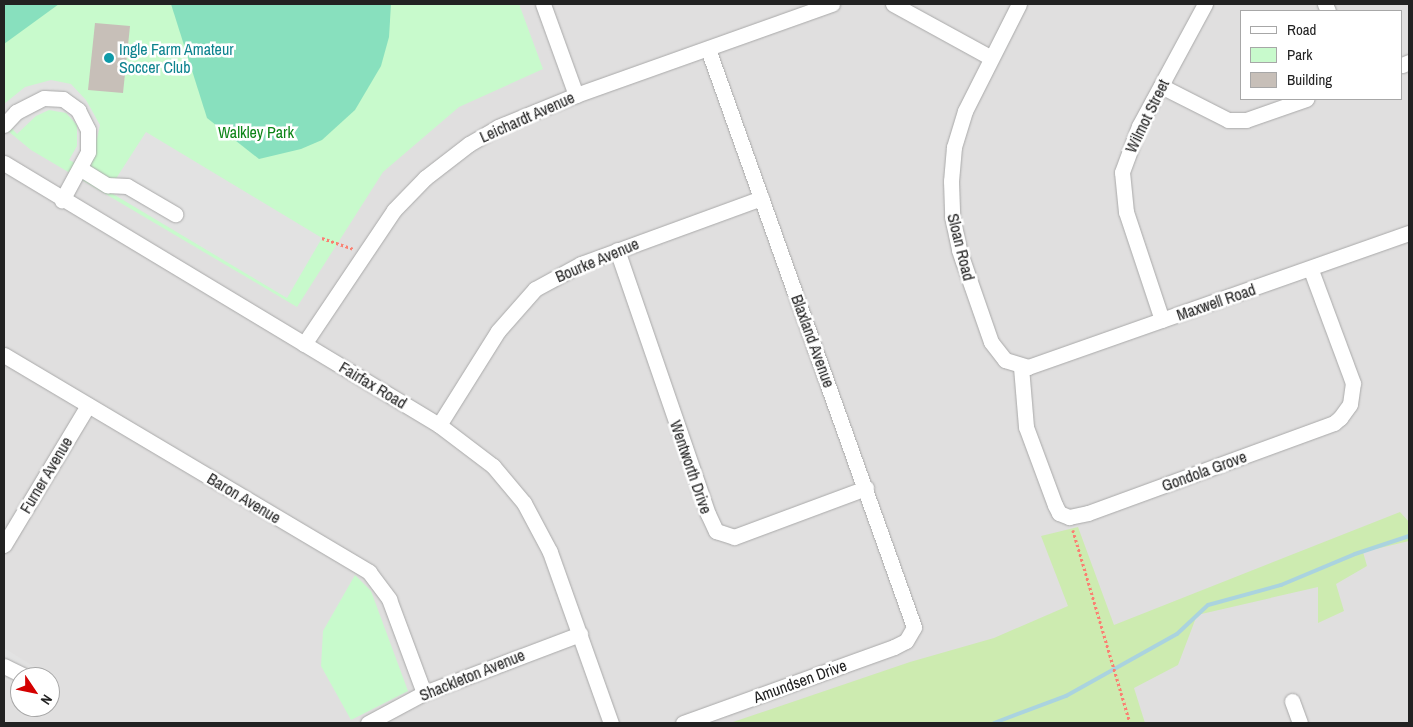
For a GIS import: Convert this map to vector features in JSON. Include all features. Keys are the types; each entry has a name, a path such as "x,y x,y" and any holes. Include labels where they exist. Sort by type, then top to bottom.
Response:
{"street":[{"path":"543,4 576,95"},
{"name":"Leichardt Avenue","path":"304,344 365,251 406,195 446,161 498,127 576,95 832,4"},
{"path":"893,4 990,57"},
{"name":"Sloan Road","path":"1019,4 990,57 965,111 954,147 952,216 959,250 990,342 1000,356 1021,367"},
{"name":"Wilmot Street","path":"1162,320 1130,227 1122,186 1122,172 1130,146 1205,4"},
{"name":"Blaxland Avenue","path":"708,49 913,618 913,632"},
{"path":"1161,86 1228,120 1246,120 1303,100"},
{"path":"4,125 33,102 44,98 63,99 78,110 88,130 88,152 81,169 62,200"},
{"name":"Fairfax Road","path":"4,162 62,200 439,425 489,462 524,503 550,552 612,723"},
{"path":"81,169 107,185 127,186 175,214"},
{"name":"Bourke Avenue","path":"439,425 498,331 521,303 564,271 761,198"},
{"name":"Maxwell Road","path":"1021,367 1046,362 1162,320 1311,270 1409,233"},
{"name":"Wentworth Drive","path":"617,250 708,514 716,531 734,537 866,488"},
{"name":"Gondola Grove","path":"1069,517 1088,513 1334,423 1340,418 1350,404 1353,383 1311,270"},
{"name":"Baron Avenue","path":"4,355 369,572 389,600 424,692"},
{"path":"1021,367 1023,414 1029,440 1059,513 1069,517"},
{"name":"Furner Avenue","path":"4,545 88,404"},
{"name":"Amundsen Drive","path":"682,723 894,647 913,632"},
{"name":"Shackleton Avenue","path":"368,723 424,692 580,634"},
{"path":"1292,701 1300,723"}],"path":[{"path":"322,238 365,251"},
{"path":"1069,517 1130,723"}],"shaded area":[{"path":"4,4 1409,4 1409,723 4,723"},
{"path":"51,80 71,84 86,100 100,125 90,170 69,160 77,146 77,125 66,113 49,110 36,116 17,134 4,120 4,104 25,87"},
{"path":"146,132 322,238 287,298 108,191"},
{"path":"4,648 35,667 10,667 10,682 4,679"}],"green space":[{"name":"Walkley Park","path":"4,4 519,4 543,69 459,107 383,172 297,307 31,150 8,131 4,126"},
{"path":"4,4 59,4 4,44"},
{"path":"171,4 391,4 389,37 381,66 355,110 322,140 301,149 259,159 207,118"},
{"path":"1400,512 1409,522 1409,541 1363,552 1367,566 1336,584 1344,611 1318,623 1318,587 1197,615 1178,665 1134,688 1145,723 730,723 910,662 994,638 1068,606 1041,536 1078,527 1114,625"},
{"path":"355,575 371,591 408,691 351,720 321,666 323,631"}],"building":[{"name":"Ingle Farm Amateur Soccer Club","path":"95,23 130,26 123,93 88,90"}],"waterway":[{"path":"994,723 1066,696 1177,634 1208,605 1281,585 1355,554 1409,536"}],"place":[{"name":"Ingle Farm Amateur Soccer Club","path":"109,58"}]}
